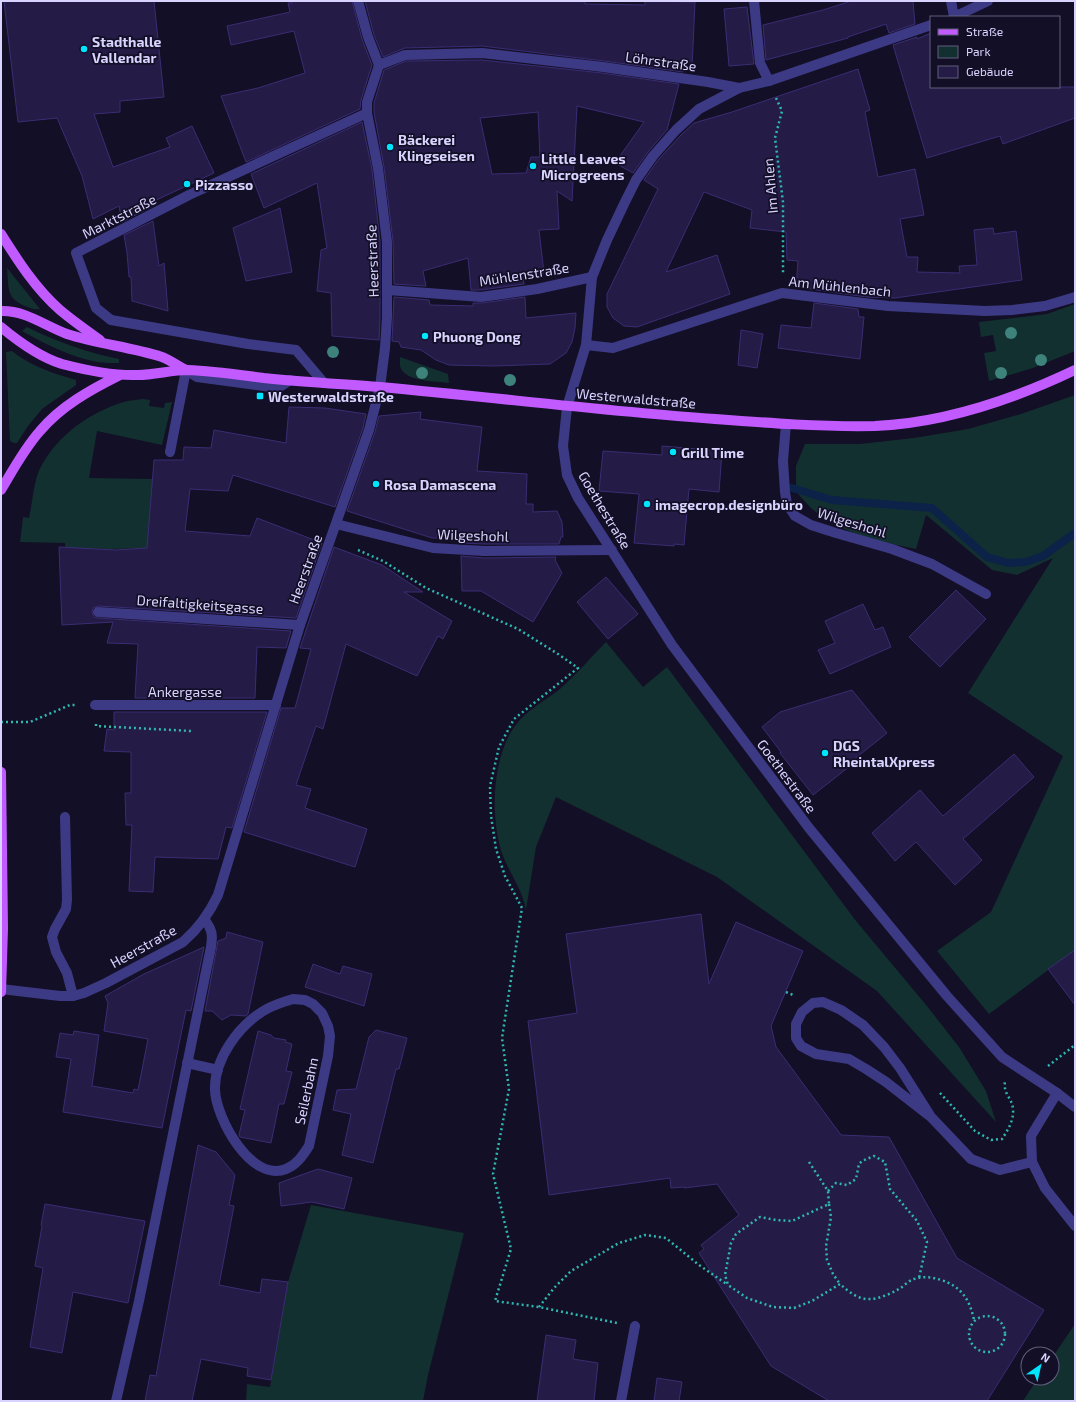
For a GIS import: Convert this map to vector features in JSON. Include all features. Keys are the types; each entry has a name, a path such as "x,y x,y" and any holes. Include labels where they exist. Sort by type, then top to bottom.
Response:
{"main road":[{"path":"1,234 23,269 44,294 76,323 107,344"},
{"name":"Westerwaldstraße","path":"1,311 20,313 66,333 163,358 186,370"},
{"name":"Westerwaldstraße","path":"1,327 49,359 61,363 120,375 158,374 186,370 380,387 567,407 786,424 875,426 922,421 957,414 999,402 1043,386 1075,370"},
{"path":"1,490 22,455 40,431 78,397 120,375"},
{"path":"1,772 3,928 1,991"}],"street":[{"path":"358,1 368,37 379,65"},
{"path":"754,1 760,63 769,80"},
{"path":"951,1 954,16"},
{"path":"956,16 988,1"},
{"name":"Löhrstraße","path":"379,65 405,54 482,53 603,67 739,88 769,80 930,25"},
{"name":"Heerstraße","path":"1,991 60,996 73,996 84,993 106,983 182,942 193,933 212,908 224,878 300,625 369,430 380,387 385,348 388,290 387,242 378,168 367,113 367,102 379,65"},
{"path":"567,407 586,344 592,277 607,240 636,180 653,156 676,130 698,109 739,88"},
{"name":"Marktstraße","path":"324,383 296,350 248,344 111,320 96,308 76,253 189,195 367,113"},
{"name":"Mühlenstraße","path":"388,290 481,297 536,289 592,277"},
{"name":"Am Mühlenbach","path":"586,344 613,348 782,293 888,306 985,311 1012,310 1045,306 1075,297"},
{"path":"170,452 186,370"},
{"name":"Goethestraße","path":"567,407 563,446 567,475 578,498 672,645 814,834 947,996 1002,1056 1075,1107"},
{"name":"Wilgeshohl","path":"786,424 783,461 785,492 787,504 795,516 817,527 892,549 932,564 986,594"},
{"name":"Wilgeshohl","path":"336,524 434,548 484,551 612,550"},
{"name":"Dreifaltigkeitsgasse","path":"98,612 300,625"},
{"name":"Ankergasse","path":"95,705 276,704"},
{"path":"65,817 66,910 52,937 56,952 67,973 73,996"},
{"path":"116,1401 139,1301 211,947 211,928 204,920"},
{"name":"Seilerbahn","path":"293,998 305,1000 313,1004 322,1013 328,1026 330,1036 328,1056 309,1146 303,1156 294,1165 285,1170 272,1171 258,1166 244,1155 236,1145 220,1113 215,1098 218,1070 230,1043 264,1011 293,998"},
{"path":"931,1117 900,1068 884,1047 863,1024 841,1010 823,1002 813,1003 802,1012 796,1024 796,1038 801,1046 816,1054 849,1059 866,1068 931,1117 971,1159 1000,1170 1032,1162"},
{"path":"187,1063 218,1070"},
{"path":"1057,1093 1031,1136 1032,1162 1045,1188 1075,1226"},
{"path":"620,1401 635,1326"}],"path":[{"name":"Im Ahlen","path":"769,80 782,111 775,138 784,202 782,293"},
{"path":"357,550 383,561 426,588 518,629 578,668 514,719 499,747 490,786 491,816 496,849 505,876 522,908 502,1038 510,1089 494,1174 511,1249 495,1301 539,1307 635,1326"},
{"path":"1048,1066 1075,1045"},
{"path":"938,1091 975,1131 991,1140 1002,1139 1011,1122 1013,1108 1004,1089 1006,1078"},
{"path":"828,1191 836,1183 847,1186 856,1179 859,1164 862,1161 874,1156 885,1162 890,1189 917,1221 927,1242 919,1278"},
{"path":"809,1162 828,1191 831,1217 826,1246 827,1260 833,1274 840,1284 851,1293 862,1298 870,1299 884,1296 919,1278 930,1277 956,1286 972,1309 974,1320 968,1331 971,1343 980,1351 993,1351 998,1348 1002,1344 1005,1332 1001,1322 991,1315 985,1315 974,1320"},
{"path":"728,1285 725,1276 731,1243 736,1234 760,1217 792,1221 829,1204"},
{"path":"539,1307 554,1288 572,1271 619,1243 644,1235 666,1238 699,1265 747,1298 773,1307 794,1308 812,1301 840,1284"}],"green space":[{"path":"7,268 40,309 34,309 19,303 14,299 9,291"},
{"path":"1075,304 1075,351 1033,368 989,381 984,353 996,351 993,335 981,337 979,322 1047,314"},
{"path":"27,327 72,346 119,359 119,363 97,362 68,353 22,331"},
{"path":"12,351 34,365 76,380 76,385 42,409 28,426 17,443 10,441 6,352"},
{"path":"400,357 448,374 449,383 421,380 408,375 400,366"},
{"path":"1075,395 1075,950 989,1014 937,951 991,912 1063,756 968,693 1053,558 1017,575 992,570 926,515 916,549 860,535 823,517 807,504 796,492 796,466 805,444 860,444 914,438 968,429 1021,414"},
{"path":"143,399 150,400 149,406 164,408 165,403 172,402 162,445 97,431 89,478 153,479 147,548 68,548 65,547 65,543 20,542 23,517 29,518 37,476 43,463 61,439 72,429 97,413 124,402"},
{"path":"606,642 643,687 667,667 856,921 959,1047 986,1091 996,1122 877,991 717,877 556,797 536,847 526,910 521,893 501,852 496,829 496,783 502,752 508,738 520,720 561,688"},
{"path":"311,1205 464,1233 428,1375 423,1401 246,1401 247,1384 270,1387 288,1282"},
{"path":"1075,1324 1075,1401 1023,1401 1033,1386 1060,1386 1060,1346"}],"building":[{"name":"Stadthalle Vallendar","path":"4,1 154,1 164,97 120,101 120,112 94,114 113,167 170,147 166,138 192,126 214,173 150,203 151,207 122,222 119,206 93,219 82,176 57,118 18,122"},
{"path":"292,1 352,1 362,39 372,65 361,100 360,109 246,162 221,96 258,88 305,73 294,31 231,45 227,26 290,12 288,3 292,3"},
{"path":"365,1 585,1 585,4 645,5 645,1 695,2 692,68 685,67 683,72 482,46 405,48 383,57 374,35"},
{"path":"851,1 913,1 915,24 889,33 886,24 848,38 766,60 763,25 823,10"},
{"path":"747,7 754,64 729,66 724,9"},
{"path":"930,33 930,88 1075,87 1075,118 1003,144 1000,136 927,158 893,45 917,37 917,39"},
{"path":"482,60 602,73 679,84 667,130 648,152 633,173 615,163 644,122 577,106 572,201 557,191 559,229 539,230 544,273 523,276 524,284 471,290 468,258 423,271 426,286 394,284 393,241 384,167 374,112 374,103 384,70 406,61","holes":["538,112 540,157 531,157 526,173 492,174 480,118"]},
{"path":"858,69 870,110 865,112 878,177 915,169 924,215 900,219 907,257 918,257 917,272 960,273 959,266 977,265 974,230 993,228 994,234 1016,231 1022,280 895,298 867,297 796,287 798,261 787,260 786,232 750,228 752,210 704,192 666,272 717,255 730,294 637,327 624,326 613,318 607,307 607,294 658,189 644,180 658,160 681,135 694,123 732,112"},
{"path":"362,122 372,169 380,242 379,340 332,336 331,293 317,291 321,250 327,248 317,183 264,208 251,174"},
{"path":"280,208 292,272 246,281 233,228"},
{"path":"153,221 159,266 164,263 168,311 132,301 131,277 129,277 124,235"},
{"path":"394,297 429,300 430,305 473,306 473,303 525,297 526,318 576,313 575,328 572,342 566,353 550,364 495,366 449,365 436,360 421,350 401,347 399,342 392,341"},
{"path":"814,303 858,309 859,317 864,317 860,359 778,348 781,325 811,328"},
{"path":"741,330 763,334 757,368 738,365"},
{"path":"289,407 325,408 366,414 363,428 335,507 233,475 228,491 190,489 185,531 250,536 257,518 322,543 296,618 98,606 93,608 92,612 94,617 98,618 291,631 286,648 257,647 255,698 135,698 138,644 107,643 113,622 62,625 59,547 116,550 147,548 154,460 183,460 184,447 211,448 214,430 286,443"},
{"path":"421,412 420,419 482,427 477,471 527,474 526,504 533,504 533,512 557,511 562,522 563,537 561,537 559,544 461,543 461,538 432,538 347,511 375,432 379,416"},
{"path":"662,446 722,451 719,492 689,489 684,545 674,544 674,546 634,543 639,494 599,491 603,451 662,455"},
{"path":"334,547 382,565 423,592 404,592 452,621 443,639 438,636 417,676 346,644 323,729 316,726 296,785 311,789 305,808 367,829 355,867 244,832 281,708 295,708 311,649 300,648"},
{"path":"461,556 484,558 556,557 555,560 562,573 533,622 481,591 462,591"},
{"path":"606,577 638,614 608,639 577,602"},
{"path":"956,590 986,619 940,667 909,637"},
{"path":"863,604 875,630 883,627 891,647 830,674 818,650 835,643 825,621"},
{"path":"852,690 887,733 852,761 854,763 813,795 762,727 780,712"},
{"path":"114,712 267,712 232,828 226,827 218,859 155,857 153,892 129,891 132,825 126,825 125,793 131,793 131,752 104,751 107,729 114,730"},
{"path":"1014,754 1034,777 963,839 982,860 955,885 916,842 895,861 872,833 920,790 943,816"},
{"path":"701,914 709,984 736,922 803,951 771,1026 776,1047 841,1135 889,1137 957,1258 1044,1310 1021,1346 1020,1346 987,1401 829,1401 771,1366 699,1253 704,1249 701,1245 739,1215 717,1184 671,1188 670,1178 549,1195 528,1021 577,1013 566,934"},
{"path":"227,932 263,942 248,1014 246,1016 231,1015 222,1020 212,1011 205,1011 218,941 226,938"},
{"path":"204,947 191,1011 186,1010 162,1128 63,1112 71,1059 56,1057 60,1033 73,1035 74,1031 99,1035 92,1086 133,1093 134,1089 138,1090 148,1039 104,1031 108,1003 105,996 144,974"},
{"path":"1075,950 1075,1005 1048,969"},
{"path":"313,964 340,974 343,966 372,974 364,1006 305,987"},
{"path":"376,1030 407,1038 399,1069 396,1069 373,1163 342,1155 351,1114 333,1110 337,1090 356,1089 369,1037"},
{"path":"258,1031 271,1035 274,1038 286,1040 285,1042 292,1044 286,1071 292,1072 284,1104 279,1104 271,1143 240,1137 239,1135 245,1110 240,1109"},
{"path":"198,1145 216,1152 235,1175 229,1205 234,1206 219,1285 260,1293 262,1279 288,1282 271,1380 247,1376 248,1368 201,1359 192,1401 145,1401 150,1375 156,1376"},
{"path":"318,1169 352,1178 344,1209 312,1202 281,1206 279,1183"},
{"path":"45,1204 145,1221 128,1303 73,1292 62,1353 30,1347 43,1268 35,1266"},
{"path":"546,1335 576,1340 573,1359 598,1363 594,1401 537,1401"},
{"path":"657,1378 682,1382 679,1401 654,1401"}],"waterway":[{"path":"792,488 832,500 932,508 987,557 1008,563 1026,562 1043,556 1075,533"}],"place":[{"name":"Stadthalle Vallendar","path":"84,49"},
{"name":"Bäckerei Klingseisen","path":"390,147"},
{"name":"Little Leaves Microgreens","path":"533,166"},
{"name":"Pizzasso","path":"187,184"},
{"name":"Phuong Dong","path":"425,336"},
{"name":"Westerwaldstraße","path":"260,396"},
{"name":"Grill Time","path":"673,452"},
{"name":"Rosa Damascena","path":"376,484"},
{"name":"imagecrop.designbüro","path":"647,504"},
{"name":"DGS RheintalXpress","path":"825,753"}]}
